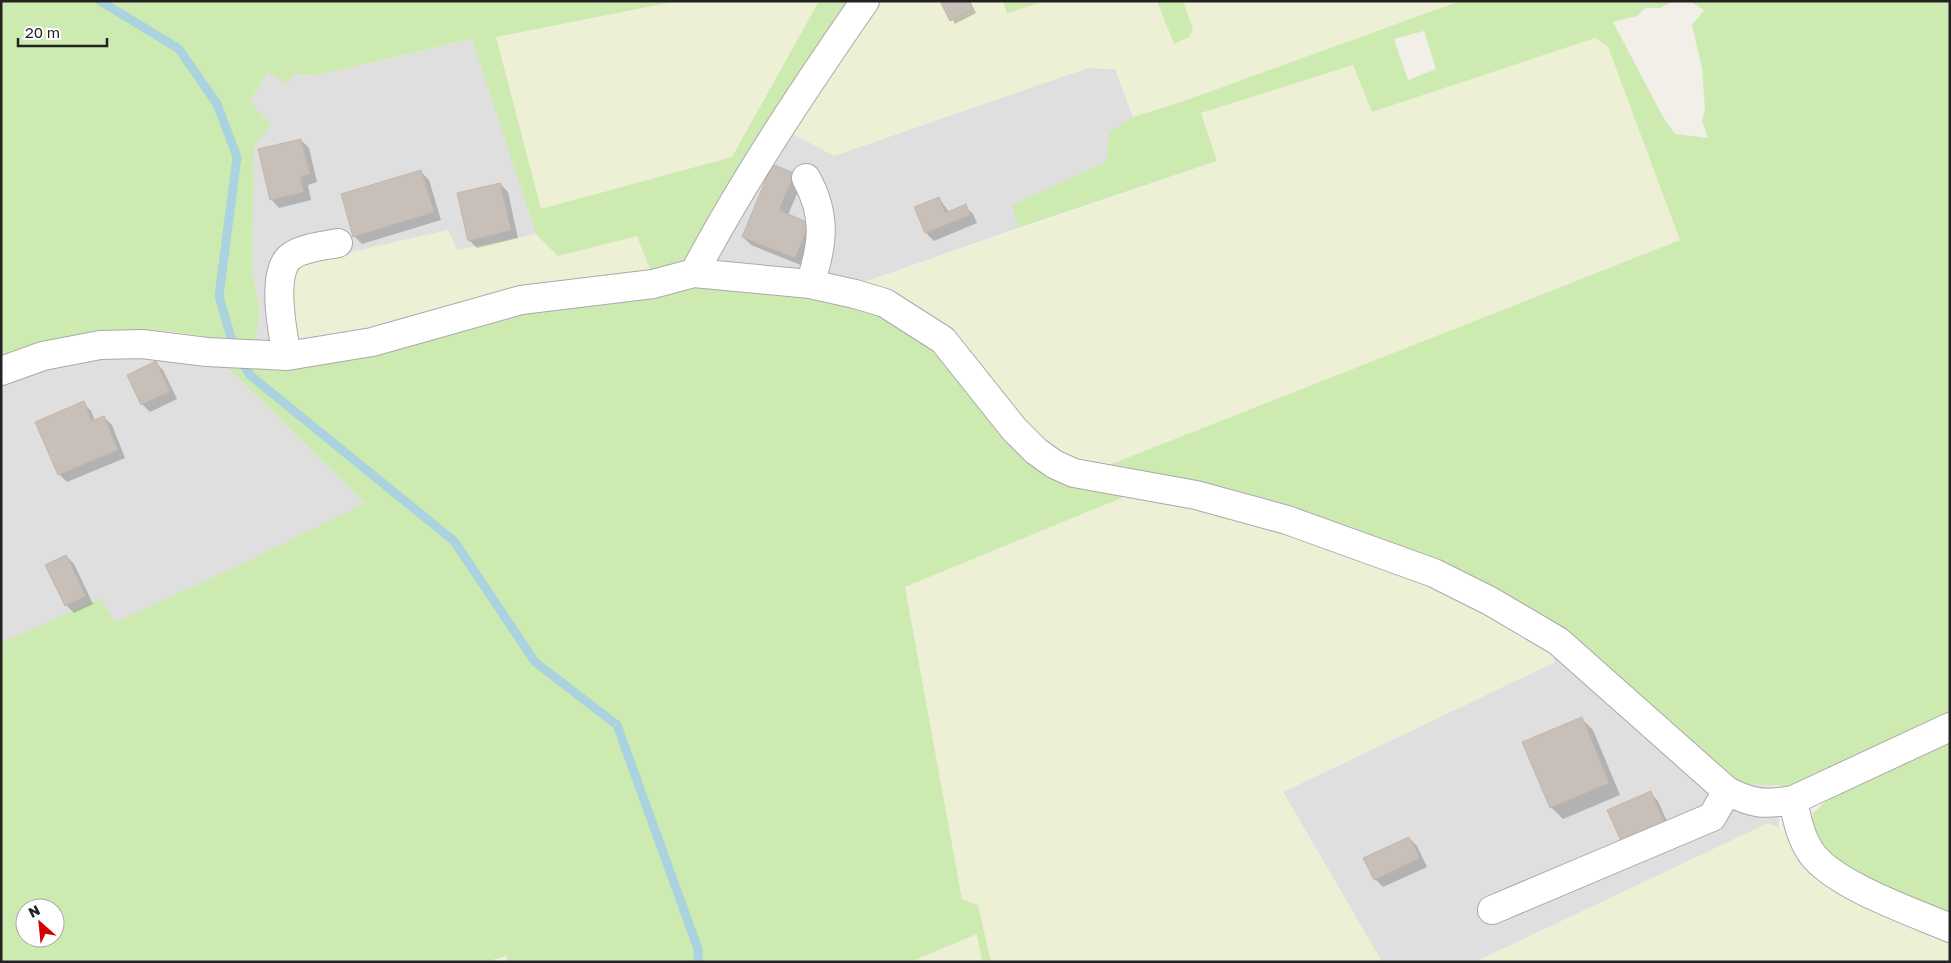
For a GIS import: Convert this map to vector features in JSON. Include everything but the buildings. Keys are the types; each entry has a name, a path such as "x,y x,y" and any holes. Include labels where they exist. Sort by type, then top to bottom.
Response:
{"street":[{"path":"694,274 712,239 818,68 865,1"},
{"path":"806,178 817,197 822,232 820,256 810,284"},
{"path":"287,356 282,330 280,302 282,268 291,255 338,244"},
{"path":"1,371 42,356 100,345 142,344 221,353 287,356 372,342 521,300 653,284 694,274 810,284 885,303 943,340 1014,429 1036,451 1054,464 1074,473 1196,495 1288,520 1434,573 1490,601 1558,641 1727,792 1750,803 1776,803 1793,800 1950,727"},
{"path":"1492,910 1712,817 1727,792"},
{"path":"1793,800 1798,829 1812,854 1820,863 1854,886 1950,928"}],"shaded area":[{"path":"473,39 536,234 558,256 251,364 260,312 252,273 254,146 250,101 268,72 314,76"},
{"path":"1088,68 1115,69 1133,117 1109,132 1106,162 1013,205 1018,228 859,284 706,281 776,124"},
{"path":"123,330 162,332 213,339 227,367 366,503 116,623 1,643 1,363 83,337"},
{"path":"1551,651 1748,784 1778,787 1779,828 1768,824 1475,962 1382,962 1283,792 1555,662"}],"green space":[{"path":"1,1 678,1 496,37 541,209 732,157 819,1 856,1 683,264 653,277 637,236 558,256 536,234 472,39 314,76 294,74 288,84 268,72 250,101 271,125 254,146 252,273 260,312 255,344 155,330 122,330 76,338 1,363"},
{"path":"678,1 819,1 732,157 541,209 495,37"},
{"path":"871,1 1003,1 1008,14 1044,1 1157,1 1174,43 1193,30 1183,1 1460,1 1184,101 1133,117 1115,69 1088,68 834,156 787,131"},
{"path":"1003,1 1044,1 1007,14"},
{"path":"1157,1 1183,1 1193,29 1189,37 1174,44"},
{"path":"1460,1 1674,1 1660,8 1645,8 1637,16 1613,22 1663,117 1675,134 1708,138 1702,121 1705,110 1702,68 1692,25 1704,10 1689,1 1950,1 1950,716 1799,787 1748,784 1724,772 1505,598 1101,468 1680,240 1608,47 1595,38 1372,112 1353,65 1201,113 1217,161 1018,228 1012,205 1106,162 1109,132 1133,117 1184,101","holes":["1424,31 1436,69 1408,80 1394,39"]},
{"path":"1595,38 1608,47 1680,240 1101,468 1079,462 1043,444 859,284 1216,162 1200,113 1353,65 1373,112"},
{"path":"448,230 457,250 536,234 558,256 637,236 653,277 349,338 297,342 286,285 298,264"},
{"path":"706,281 859,301 933,340 1051,477 1079,488 1136,492 905,587 962,899 978,905 991,962 982,962 977,934 910,962 508,962 506,956 486,962 1,962 1,643 100,599 116,622 246,562 365,503 227,367 462,322"},
{"path":"1136,492 1202,504 1420,576 1551,651 1555,662 1283,792 1382,962 991,962 978,905 962,899 905,587"},
{"path":"1950,739 1950,918 1863,883 1819,853 1808,830 1813,813 1826,801"},
{"path":"1768,823 1779,828 1800,850 1950,932 1950,962 1475,962"},
{"path":"977,933 982,962 910,962"}],"waterway":[{"path":"100,1 179,49 217,104 237,157 219,296 236,355 251,376 454,541 535,662 617,725 698,949 698,962"}]}
